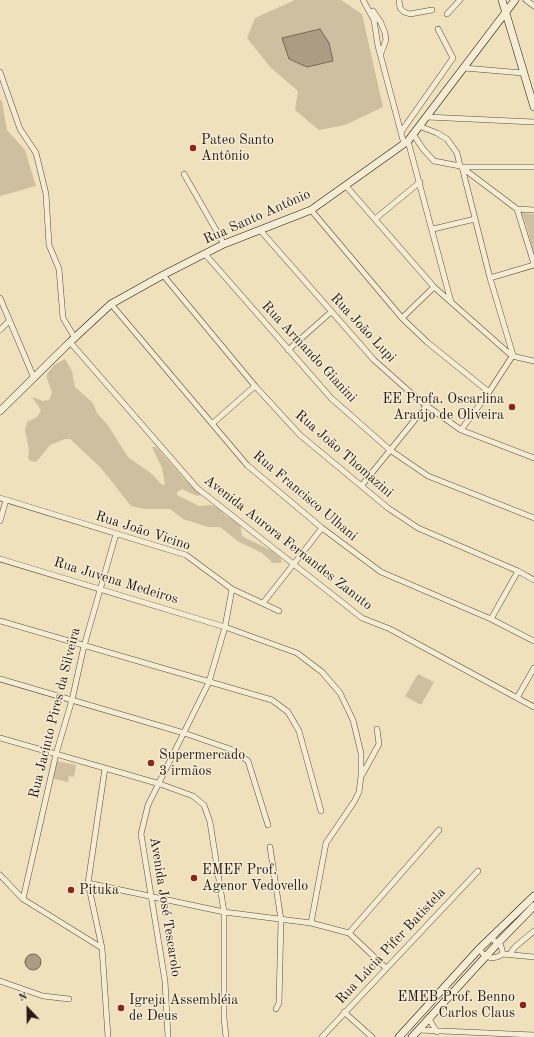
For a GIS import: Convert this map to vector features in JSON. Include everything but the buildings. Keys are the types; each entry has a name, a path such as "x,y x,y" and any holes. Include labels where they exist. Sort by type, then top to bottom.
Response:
{"main road":[{"path":"502,0 534,107"},
{"name":"Rua Santo Antônio","path":"0,411 111,304 163,275 224,244 311,210 406,142 515,0"},
{"path":"399,1037 479,949 534,896"},
{"path":"412,1037 534,906"}],"street":[{"path":"363,0 370,7 384,28 386,40 380,53"},
{"path":"363,0 374,20 380,53 401,132 417,170 452,302"},
{"path":"399,0 400,8 404,12 410,14 432,10"},
{"path":"447,14 460,0"},
{"path":"526,0 534,6"},
{"path":"401,132 453,58 438,29"},
{"path":"464,68 523,73"},
{"name":"Avenida Aurora Fernandes Zanuto","path":"0,72 20,129 36,153 46,194 49,245 59,269 63,318 72,340 198,488 362,618 390,629 534,707"},
{"path":"427,116 534,122"},
{"path":"419,126 437,133 447,140 457,153 512,356 489,392 461,430"},
{"path":"413,134 423,149 434,161 461,166 534,168"},
{"path":"461,166 517,209 534,210"},
{"path":"184,174 224,244"},
{"path":"375,219 420,182"},
{"path":"346,186 434,287 512,356 534,361"},
{"path":"490,278 534,265 517,209"},
{"path":"311,210 402,318 427,342 489,392"},
{"path":"433,229 475,218"},
{"name":"Rua João Lupi","path":"260,230 374,360 426,406 461,430 534,458"},
{"name":"Rua Armando Gianini","path":"204,254 331,398 390,450 428,476 534,518"},
{"name":"Rua João Thomazini","path":"163,275 256,386 300,435 388,508 418,528 518,571 534,580"},
{"path":"402,318 434,287"},
{"path":"0,298 34,378"},
{"name":"Rua Francisco Ulhani","path":"111,304 247,465 322,528 381,572 491,619 534,641"},
{"path":"288,350 331,312"},
{"path":"0,330 9,321"},
{"path":"213,423 256,386"},
{"path":"362,485 426,406"},
{"name":"Rua João Vicino","path":"0,498 186,555 232,589 278,611"},
{"path":"0,521 6,500"},
{"path":"263,603 322,528"},
{"name":"Rua Jacinto Pires da Silveira","path":"23,899 56,754 72,700 84,646 116,534"},
{"name":"Rua Juvena Medeiros","path":"0,559 100,588 297,653 322,672 340,693 353,720 361,753 361,776"},
{"path":"491,619 518,571"},
{"path":"160,784 209,682 224,628 232,589"},
{"path":"0,621 272,700 288,712 299,731 321,811"},
{"path":"517,698 534,668"},
{"path":"0,679 184,733 233,750 248,761 268,825"},
{"path":"311,923 326,843 354,802 359,792 361,776 379,744 377,729"},
{"path":"0,738 160,784 193,796 204,805 210,822 224,912 224,1018 226,1037"},
{"path":"105,768 88,883 102,948 108,1037"},
{"name":"Avenida José Tescarolo","path":"160,784 148,805 141,834 165,981 168,1037"},
{"path":"349,933 439,830"},
{"path":"270,847 281,920 279,1003 276,1009"},
{"name":"Rua Lúcia Pifer Batistela","path":"322,1037 478,871"},
{"path":"0,875 23,899 102,948"},
{"path":"88,883 224,912 311,923 349,933 386,968"},
{"path":"510,954 515,946 534,932"},
{"path":"491,938 504,950 503,954"},
{"path":"479,949 486,956 497,957 503,954 510,954 534,957"},
{"path":"0,981 43,996 69,999"},
{"path":"344,1012 372,1037"},
{"path":"429,1019 437,1032"},
{"path":"419,1030 437,1032 534,1035"}],"shaded area":[{"path":"295,0 341,0 362,14 383,107 345,125 319,130 295,110 298,91 271,68 247,38 255,18"},
{"path":"320,29 329,43 333,61 307,67 289,59 282,38"},
{"path":"0,100 2,101 7,130 25,150 36,186 0,196"},
{"path":"522,213 534,214 534,254 527,228"},
{"path":"65,359 72,371 75,387 93,403 97,413 107,424 128,457 152,474 161,484 165,485 162,468 152,447 156,447 185,480 201,495 197,496 182,489 177,492 177,495 199,506 211,505 218,508 226,516 240,524 242,536 272,551 281,559 282,563 273,563 262,553 239,542 220,527 208,527 183,519 170,509 144,509 131,506 101,468 70,439 65,439 50,445 38,460 35,462 30,461 28,458 29,450 25,430 27,422 37,417 41,410 32,397 43,401 50,399 52,392 47,379 47,374 54,365"},
{"path":"418,674 434,682 421,705 405,696"},
{"path":"57,761 76,765 74,777 69,776 68,782 54,779"},
{"path":"33,954 40,959 41,962 36,969 33,970 26,965 25,962 30,955"}],"place":[{"name":"Pateo Santo Antônio","path":"193,148"},
{"name":"EE Profa. Oscarlina Araújo de Oliveira","path":"512,407"},
{"name":"Supermercado 3 irmãos","path":"151,763"},
{"name":"EMEF Prof. Agenor Vedovello","path":"194,878"},
{"name":"Pituka","path":"71,890"},
{"name":"EMEB Prof. Benno Carlos Claus","path":"523,1005"},
{"name":"Igreja Assembléia de Deus","path":"121,1008"}]}
